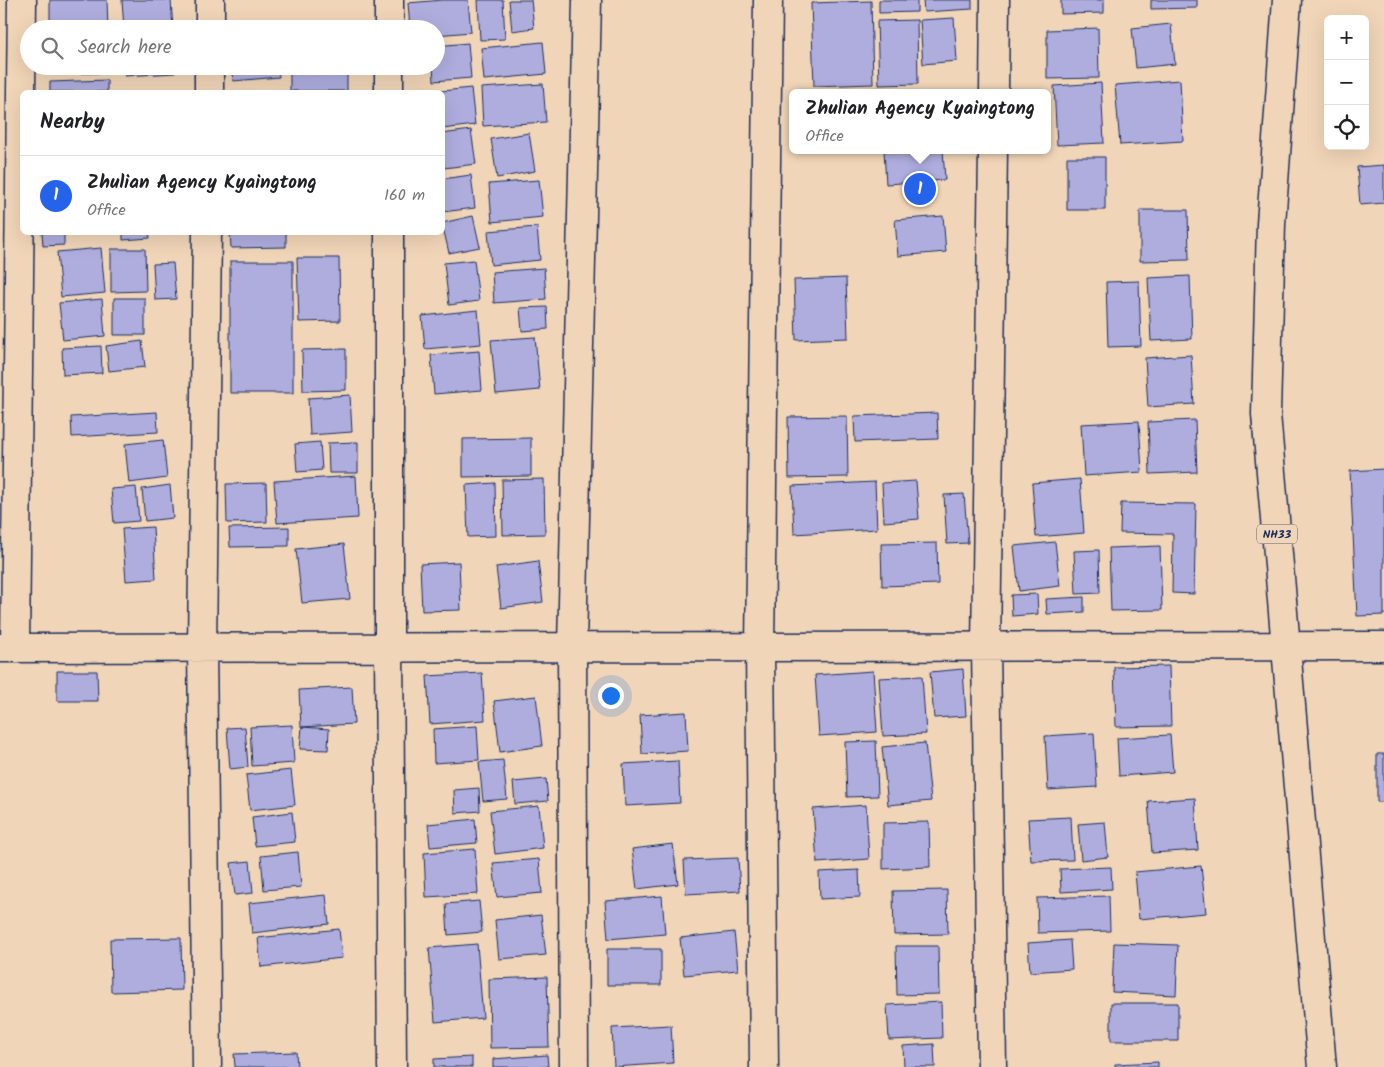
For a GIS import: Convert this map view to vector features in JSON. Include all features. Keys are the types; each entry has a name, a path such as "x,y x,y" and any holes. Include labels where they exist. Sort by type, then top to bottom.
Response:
{"main road":[{"path":"22,0 22,20"},
{"path":"210,0 210,20"},
{"path":"389,0 389,20"},
{"path":"574,1067 572,647 587,0"},
{"path":"764,1067 760,647 768,0"},
{"path":"994,89 995,0"},
{"name":"NH33","path":"1287,0 1271,224 1266,414 1322,1067"},
{"path":"20,75 20,90"},
{"path":"209,75 209,90"},
{"path":"389,75 389,90"},
{"path":"20,93 8,648 1384,646"},
{"path":"992,1067 986,647 993,154"},
{"path":"207,235 202,648 207,1067"},
{"path":"389,235 392,1067"}],"building":[{"path":"50,0 107,0 108,20 50,20"},
{"path":"122,0 171,0 172,20 123,20"},
{"path":"468,0 471,32 445,34 445,20 409,20 408,3"},
{"path":"478,0 503,0 505,39 480,40"},
{"path":"509,0 531,0 534,28 512,31"},
{"path":"879,0 917,0 917,12 879,13"},
{"path":"923,0 972,0 972,9 924,12"},
{"path":"1061,0 1104,0 1104,13 1061,14"},
{"path":"1151,0 1197,0 1197,8 1151,9"},
{"path":"871,1 873,84 814,86 811,3"},
{"path":"954,18 957,61 923,64 920,20"},
{"path":"917,20 918,84 879,85 877,21"},
{"path":"1171,24 1175,64 1136,68 1132,28"},
{"path":"1098,28 1099,78 1047,79 1047,30"},
{"path":"543,42 546,74 484,80 481,48"},
{"path":"468,43 471,78 434,81 434,75 445,75 445,45"},
{"path":"232,75 279,75 279,77 233,81"},
{"path":"290,75 347,75 347,90 290,90"},
{"path":"107,80 107,90 50,90 50,82"},
{"path":"1180,80 1183,141 1120,145 1115,85"},
{"path":"1101,83 1104,143 1057,145 1054,86"},
{"path":"543,84 546,122 483,126 481,88"},
{"path":"471,88 475,125 445,129 445,91"},
{"path":"471,130 476,164 445,168 445,134"},
{"path":"529,133 535,171 497,178 491,139"},
{"path":"884,154 943,154 945,180 886,184"},
{"path":"1067,157 1105,157 1105,210 1067,210"},
{"path":"1384,165 1384,203 1360,205 1357,167"},
{"path":"471,175 475,208 445,212 445,179"},
{"path":"539,180 543,217 492,222 489,184"},
{"path":"1140,210 1188,210 1189,260 1140,261"},
{"path":"473,216 480,247 449,253 445,235 445,222"},
{"path":"943,216 946,252 898,256 895,220"},
{"path":"537,227 540,260 491,265 488,231"},
{"path":"42,235 64,235 64,245 43,246"},
{"path":"123,235 150,235 150,238 123,240"},
{"path":"230,235 286,235 286,247 231,248"},
{"path":"101,248 105,293 61,297 57,252"},
{"path":"111,249 145,249 146,291 111,292"},
{"path":"297,258 339,258 340,321 299,322"},
{"path":"474,260 479,301 449,305 444,263"},
{"path":"230,261 293,261 293,393 230,393"},
{"path":"173,263 176,299 155,300 153,264"},
{"path":"544,268 546,299 494,303 492,272"},
{"path":"1190,276 1192,339 1151,341 1148,278"},
{"path":"846,278 848,338 796,340 794,280"},
{"path":"1139,281 1141,346 1108,347 1106,282"},
{"path":"114,298 145,298 145,335 114,335"},
{"path":"102,299 105,336 63,340 59,303"},
{"path":"547,307 548,329 522,331 520,308"},
{"path":"478,310 481,344 425,349 422,316"},
{"path":"535,337 540,390 496,394 491,340"},
{"path":"142,341 145,367 109,371 106,346"},
{"path":"101,346 102,373 63,375 62,348"},
{"path":"346,349 346,390 303,391 302,350"},
{"path":"479,351 482,390 434,394 431,355"},
{"path":"1191,355 1194,404 1148,407 1145,358"},
{"path":"350,395 352,432 310,435 308,398"},
{"path":"157,412 158,432 72,437 71,417"},
{"path":"937,413 938,439 855,442 854,416"},
{"path":"847,416 848,477 789,478 788,417"},
{"path":"1195,420 1197,472 1150,474 1148,422"},
{"path":"1139,421 1142,472 1084,476 1081,424"},
{"path":"531,438 531,476 463,477 463,439"},
{"path":"163,440 167,478 129,483 125,444"},
{"path":"320,442 322,470 297,472 295,444"},
{"path":"358,442 358,473 329,473 328,443"},
{"path":"1384,469 1384,615 1357,616 1350,471"},
{"path":"356,476 358,518 277,523 274,481"},
{"path":"544,479 545,534 503,535 502,480"},
{"path":"1080,479 1084,533 1036,537 1032,483"},
{"path":"916,481 919,519 884,522 882,483"},
{"path":"875,482 877,529 794,534 792,486"},
{"path":"266,483 267,522 227,523 226,484"},
{"path":"495,483 496,536 468,537 466,485"},
{"path":"170,485 173,518 145,521 142,489"},
{"path":"136,487 139,521 114,523 111,489"},
{"path":"964,494 968,543 947,544 944,495"},
{"path":"1121,503 1196,504 1194,594 1172,593 1173,534 1120,533"},
{"path":"153,527 156,579 126,581 122,529"},
{"path":"289,527 289,546 230,547 229,528"},
{"path":"1055,542 1060,586 1019,591 1014,546"},
{"path":"937,543 938,584 882,586 881,544"},
{"path":"344,544 350,599 302,603 296,549"},
{"path":"1160,546 1162,610 1111,611 1109,548"},
{"path":"1099,550 1100,593 1076,594 1074,551"},
{"path":"538,561 543,602 501,608 496,567"},
{"path":"459,562 461,610 422,611 420,564"},
{"path":"1037,594 1038,614 1012,616 1011,595"},
{"path":"1084,597 1084,612 1047,614 1046,599"},
{"path":"1169,666 1171,726 1116,727 1114,667"},
{"path":"963,669 966,716 934,718 930,672"},
{"path":"57,671 97,671 98,701 57,701"},
{"path":"873,671 877,732 819,736 815,675"},
{"path":"482,673 485,720 430,724 427,676"},
{"path":"922,676 926,734 883,736 879,678"},
{"path":"352,687 354,724 301,727 299,690"},
{"path":"536,696 542,746 500,752 494,701"},
{"path":"686,712 688,751 642,754 640,715"},
{"path":"292,725 294,763 252,766 250,727"},
{"path":"477,726 479,760 434,763 433,729"},
{"path":"245,727 248,767 230,769 227,728"},
{"path":"302,727 329,729 328,750 300,749"},
{"path":"1094,733 1097,787 1048,790 1045,736"},
{"path":"1170,735 1173,772 1119,776 1117,738"},
{"path":"876,741 878,796 847,797 845,742"},
{"path":"925,743 931,801 888,805 882,747"},
{"path":"1377,754 1384,754 1384,802 1377,802"},
{"path":"503,760 507,799 483,801 479,762"},
{"path":"678,761 680,803 625,806 623,764"},
{"path":"291,770 295,805 250,810 246,775"},
{"path":"546,779 548,801 515,804 513,782"},
{"path":"479,788 480,811 455,813 454,790"},
{"path":"1195,798 1198,850 1152,853 1148,801"},
{"path":"866,805 869,859 817,863 813,809"},
{"path":"539,806 543,848 495,854 490,811"},
{"path":"292,812 295,842 255,846 252,817"},
{"path":"1071,817 1073,860 1031,861 1028,819"},
{"path":"475,819 477,843 430,847 428,824"},
{"path":"929,822 930,867 883,869 883,823"},
{"path":"1105,822 1108,857 1081,860 1078,824"},
{"path":"673,844 678,884 637,889 632,849"},
{"path":"475,849 478,894 426,897 424,853"},
{"path":"298,852 301,887 264,890 261,856"},
{"path":"738,858 740,891 686,894 684,860"},
{"path":"539,859 542,893 497,897 493,863"},
{"path":"250,861 253,893 235,895 231,863"},
{"path":"1201,866 1206,913 1139,919 1135,872"},
{"path":"1111,867 1112,889 1061,892 1060,869"},
{"path":"859,870 860,897 820,899 819,872"},
{"path":"947,890 948,934 894,935 893,891"},
{"path":"326,895 329,924 252,933 249,903"},
{"path":"662,896 665,934 608,939 605,901"},
{"path":"1109,896 1110,931 1038,933 1037,898"},
{"path":"479,901 482,932 448,935 446,904"},
{"path":"541,915 546,955 499,959 495,920"},
{"path":"339,929 342,958 261,967 258,938"},
{"path":"734,932 738,970 684,975 680,938"},
{"path":"181,938 182,990 111,992 110,939"},
{"path":"1070,940 1072,969 1030,972 1028,943"},
{"path":"1114,943 1178,945 1176,995 1112,992"},
{"path":"477,944 483,1018 435,1022 429,948"},
{"path":"896,946 938,946 939,994 897,995"},
{"path":"607,949 661,949 661,985 607,985"},
{"path":"547,977 549,1047 490,1048 489,979"},
{"path":"941,1002 942,1038 889,1040 887,1005"},
{"path":"1111,1003 1178,1003 1178,1041 1111,1041"},
{"path":"671,1025 673,1063 614,1067 612,1028"},
{"path":"934,1044 935,1067 904,1067 903,1046"},
{"path":"296,1052 297,1067 235,1067 234,1054"},
{"path":"547,1055 548,1067 493,1067 493,1059"},
{"path":"472,1057 472,1067 434,1067 434,1059"},
{"path":"1158,1062 1158,1067 1115,1067 1115,1064"}],"place":[{"name":"Zhulian Agency Kyaingtong","path":"920,189"}]}
